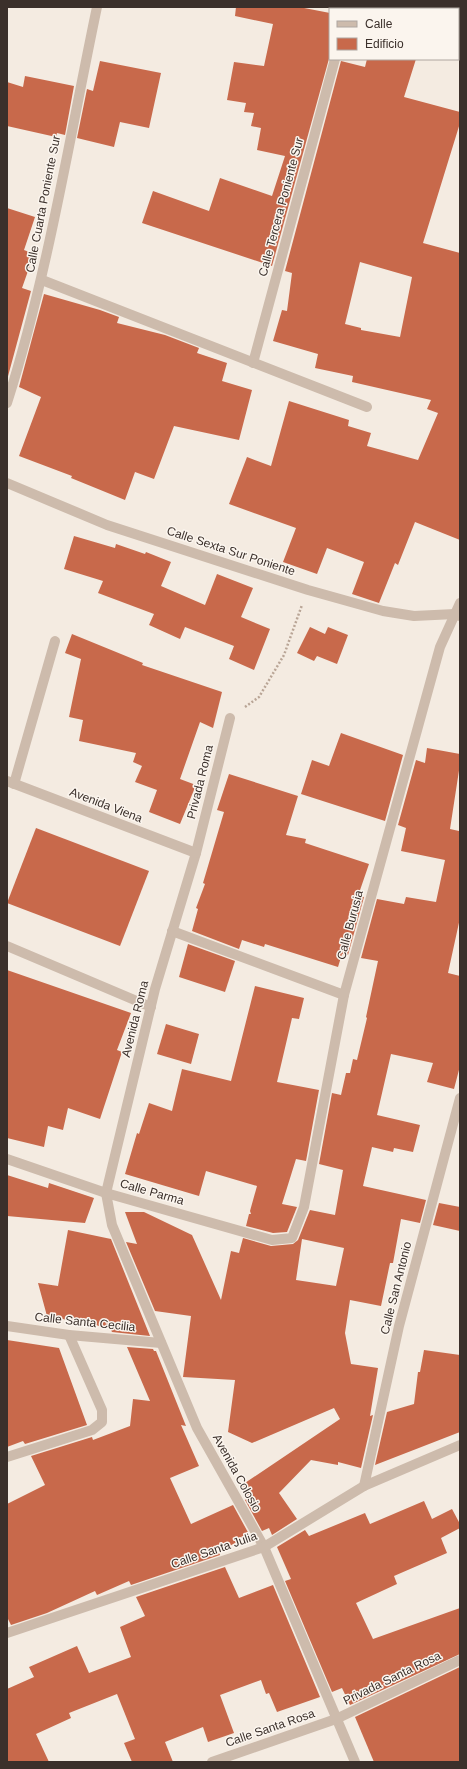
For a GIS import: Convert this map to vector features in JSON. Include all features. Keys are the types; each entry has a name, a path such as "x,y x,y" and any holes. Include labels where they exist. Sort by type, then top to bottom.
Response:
{"street":[{"name":"Calle Cuarta Poniente Sur","path":"7,403 22,355 42,280 97,7"},
{"name":"Calle Tercera Poniente Sur","path":"252,363 335,60"},
{"path":"42,280 367,407"},
{"name":"Calle Sexta Sur Poniente","path":"7,483 107,525 308,590 391,613 455,618"},
{"name":"Calle Burusia","path":"292,1238 304,1207 344,996 440,647 455,618 460,603"},
{"path":"11,783 55,641"},
{"name":"Privada Roma","path":"196,853 230,718"},
{"name":"Avenida Viena","path":"11,783 196,853"},
{"name":"Avenida Roma","path":"106,1193 151,1007 196,853"},
{"path":"172,931 344,996"},
{"path":"7,946 151,1007"},
{"name":"Calle San Antonio","path":"364,1486 399,1326 460,1098"},
{"name":"Calle Parma","path":"7,1159 106,1193 272,1240 292,1238"},
{"name":"Avenida Colosio","path":"106,1193 112,1225 197,1428 264,1548 355,1762"},
{"name":"Calle Santa Cecilia","path":"7,1326 69,1335 161,1343"},
{"path":"7,1457 92,1430 102,1422 102,1410 69,1335"},
{"name":"Calle Santa Julia","path":"7,1633 264,1548 364,1486 460,1445"},
{"name":"Privada Santa Rosa","path":"336,1719 460,1660"},
{"name":"Calle Santa Rosa","path":"212,1762 336,1719"}],"path":[{"path":"230,718 259,697 284,655 308,590"}],"building":[{"path":"236,7 299,7 329,13 329,59 272,266 142,223 153,191 209,211 220,178 272,196 285,156 257,150 261,128 251,126 254,113 244,112 246,103 227,100 234,62 264,66 273,24 235,16"},
{"path":"367,60 416,60 404,97 460,112 460,123 423,243 460,253 460,540 415,522 398,565 395,563 379,603 352,594 364,562 327,548 317,574 283,562 296,528 229,504 247,457 271,466 289,401 349,420 348,426 371,433 367,446 418,460 438,413 427,409 431,400 352,382 353,376 315,368 318,354 273,341 282,310 287,311 292,273 285,271 341,61 365,67","holes":["360,262 412,277 400,337 361,330 361,328 345,324"]},
{"path":"100,61 161,73 149,128 120,122 114,147 77,138 87,89 93,91"},
{"path":"25,76 74,86 65,135 57,133 56,137 7,126 7,82 23,87"},
{"path":"7,208 35,217 24,250 34,254 22,288 31,291 7,380"},
{"path":"44,294 119,317 117,323 165,335 199,348 197,353 227,363 222,381 252,390 239,440 174,426 154,479 135,472 125,500 71,478 72,476 19,456 41,397 19,387"},
{"path":"74,536 115,548 116,544 145,554 146,552 171,562 161,586 205,605 217,574 253,588 241,617 270,629 254,670 229,659 234,646 185,627 180,639 149,625 154,614 98,593 103,581 64,569"},
{"path":"310,627 325,634 328,627 348,635 337,664 317,656 314,661 297,653"},
{"path":"72,634 143,663 142,665 222,692 213,728 200,722 180,779 196,785 180,824 149,812 157,790 135,782 142,766 133,762 136,753 79,741 83,720 69,717 81,659 65,653"},
{"path":"341,733 403,755 385,821 301,794 312,760 329,766"},
{"path":"427,748 460,754 460,764 450,829 459,831 460,834 460,918 448,973 460,976 460,1066 454,1089 427,1082 433,1063 391,1054 377,1115 420,1125 413,1152 394,1148 393,1152 372,1147 363,1186 426,1200 420,1223 401,1219 393,1263 390,1263 381,1306 350,1300 345,1333 351,1364 378,1368 370,1416 373,1415 361,1468 338,1462 338,1465 311,1460 279,1493 297,1519 272,1535 269,1528 262,1531 245,1500 248,1498 239,1487 340,1419 334,1408 252,1443 228,1432 235,1380 183,1377 191,1316 155,1311 126,1242 137,1244 125,1212 144,1212 192,1235 221,1300 231,1251 239,1253 243,1238 271,1246 293,1244 298,1240 310,1210 335,1215 343,1170 319,1164 332,1093 341,1095 346,1073 350,1073 353,1059 357,1060 367,1018 378,961 361,958 377,899 404,904 406,897 436,902 445,860 401,851 406,828 398,825 416,760 425,763","holes":["302,1239 344,1248 336,1286 296,1280"]},
{"path":"229,774 298,796 286,835 306,839 305,843 369,864 358,896 364,897 348,955 342,954 338,967 265,944 264,947 242,940 239,949 192,931 198,909 196,908 205,884 203,883 224,812 217,810"},
{"path":"36,828 149,871 120,946 7,903"},
{"path":"188,944 235,961 225,992 179,977"},
{"path":"7,970 131,1013 117,1050 122,1052 100,1119 68,1108 63,1130 48,1126 44,1147 7,1138"},
{"path":"255,986 304,998 299,1019 292,1018 277,1082 319,1090 306,1161 296,1159 282,1204 297,1207 287,1232 273,1233 246,1226 249,1214 251,1214 250,1211 257,1186 206,1171 199,1196 125,1174 137,1133 139,1134 149,1103 172,1111 182,1069 231,1081"},
{"path":"166,1024 199,1034 191,1064 157,1054"},
{"path":"7,1175 48,1188 49,1183 94,1198 85,1223 7,1216"},
{"path":"439,1203 460,1207 460,1231 433,1225"},
{"path":"68,1230 111,1239 150,1336 112,1332 110,1328 47,1316 38,1283 58,1286"},
{"path":"7,1340 59,1348 87,1425 25,1444 23,1441 7,1447"},
{"path":"127,1347 153,1349 156,1351 186,1426 181,1425 199,1466 170,1478 191,1524 233,1505 250,1536 219,1551 220,1555 131,1585 129,1581 97,1595 95,1591 47,1613 11,1625 7,1617 7,1504 45,1485 31,1456 92,1437 93,1440 130,1426 133,1399 150,1401"},
{"path":"424,1350 460,1355 460,1432 375,1465 387,1412 414,1404 418,1372 420,1372"},
{"path":"424,1501 432,1519 452,1509 460,1524 460,1528 441,1538 447,1553 394,1576 397,1584 356,1603 373,1639 460,1608 460,1654 350,1705 342,1688 332,1692 285,1581 291,1579 277,1547 305,1530 309,1536 365,1513 370,1524"},
{"path":"225,1567 239,1598 273,1585 320,1697 277,1712 269,1693 266,1694 261,1680 220,1695 234,1733 208,1742 203,1727 165,1742 173,1762 132,1762 124,1743 135,1739 117,1694 69,1713 71,1718 36,1734 49,1762 7,1762 7,1689 34,1677 29,1667 77,1646 89,1673 131,1657 120,1627 145,1616 136,1597"},
{"path":"460,1667 460,1762 374,1762 355,1717"}]}
